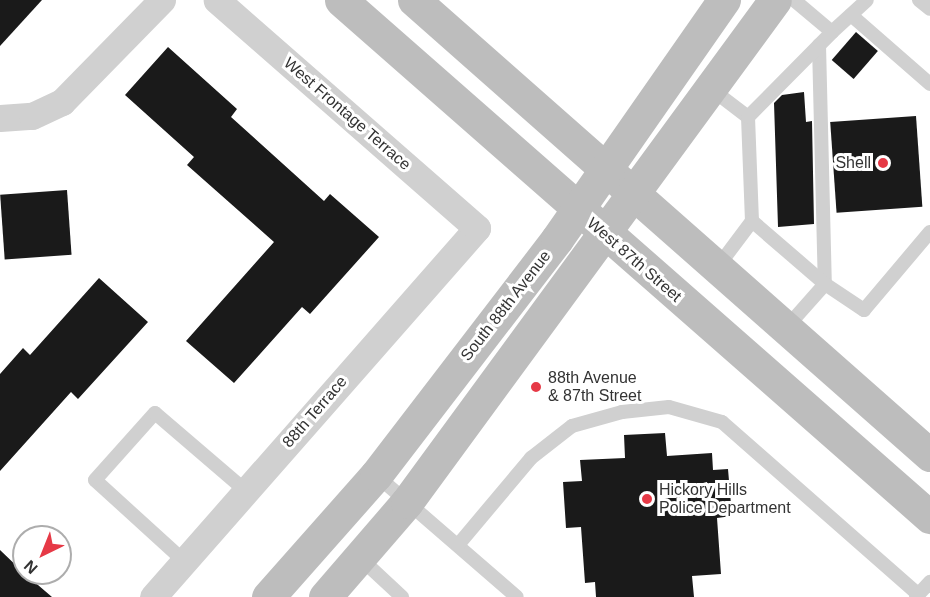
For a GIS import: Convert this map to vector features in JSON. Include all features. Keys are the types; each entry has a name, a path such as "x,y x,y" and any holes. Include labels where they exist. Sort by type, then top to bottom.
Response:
{"street":[{"path":"0,118 32,116 62,102 162,0"},
{"name":"West Frontage Terrace","path":"217,0 477,228"},
{"name":"West 87th Street","path":"341,0 577,210 930,517"},
{"path":"414,0 630,194 930,455"},
{"name":"South 88th Avenue","path":"268,597 375,475 577,210 724,0"},
{"name":"South 88th Avenue","path":"325,597 407,502 630,194 776,0"},
{"name":"88th Terrace","path":"153,597 477,228"}],"lane":[{"path":"794,0 832,32"},
{"path":"716,269 752,221 748,117 867,0"},
{"path":"919,0 930,9"},
{"path":"851,15 930,84"},
{"path":"785,329 825,284 819,45"},
{"path":"710,88 748,117"},
{"path":"752,221 825,284 864,310 930,232"},
{"path":"458,545 531,458 572,426 622,412 669,407 722,422 917,596 930,582"},
{"path":"184,561 95,480 155,413 246,491"},
{"path":"375,475 517,597"},
{"path":"359,557 402,597"}],"building":[{"path":"0,0 42,0 0,46"},
{"path":"856,32 878,51 854,79 832,60"},
{"path":"168,47 237,109 231,117 324,201 330,194 379,237 310,314 302,307 234,383 186,341 274,242 187,165 194,157 125,95"},
{"name":"Shell","path":"804,92 806,122 812,121 814,224 778,227 774,103 782,95"},
{"name":"Shell","path":"916,116 922,207 837,213 830,122"},
{"path":"67,190 72,255 5,260 0,195"},
{"path":"99,278 148,322 78,399 71,392 0,471 0,374 23,348 30,355"},
{"name":"Hickory Hills Police Department","path":"665,433 667,456 712,453 713,470 728,469 732,516 717,518 721,574 692,576 694,597 596,597 595,582 585,583 581,527 566,528 563,482 582,481 580,460 625,458 624,435"},
{"path":"0,550 12,562 12,585 38,585 52,597 0,597"}],"place":[{"name":"Shell","path":"883,163"},
{"name":"88th Avenue & 87th Street","path":"536,387"},
{"name":"Hickory Hills Police Department","path":"647,499"}]}
